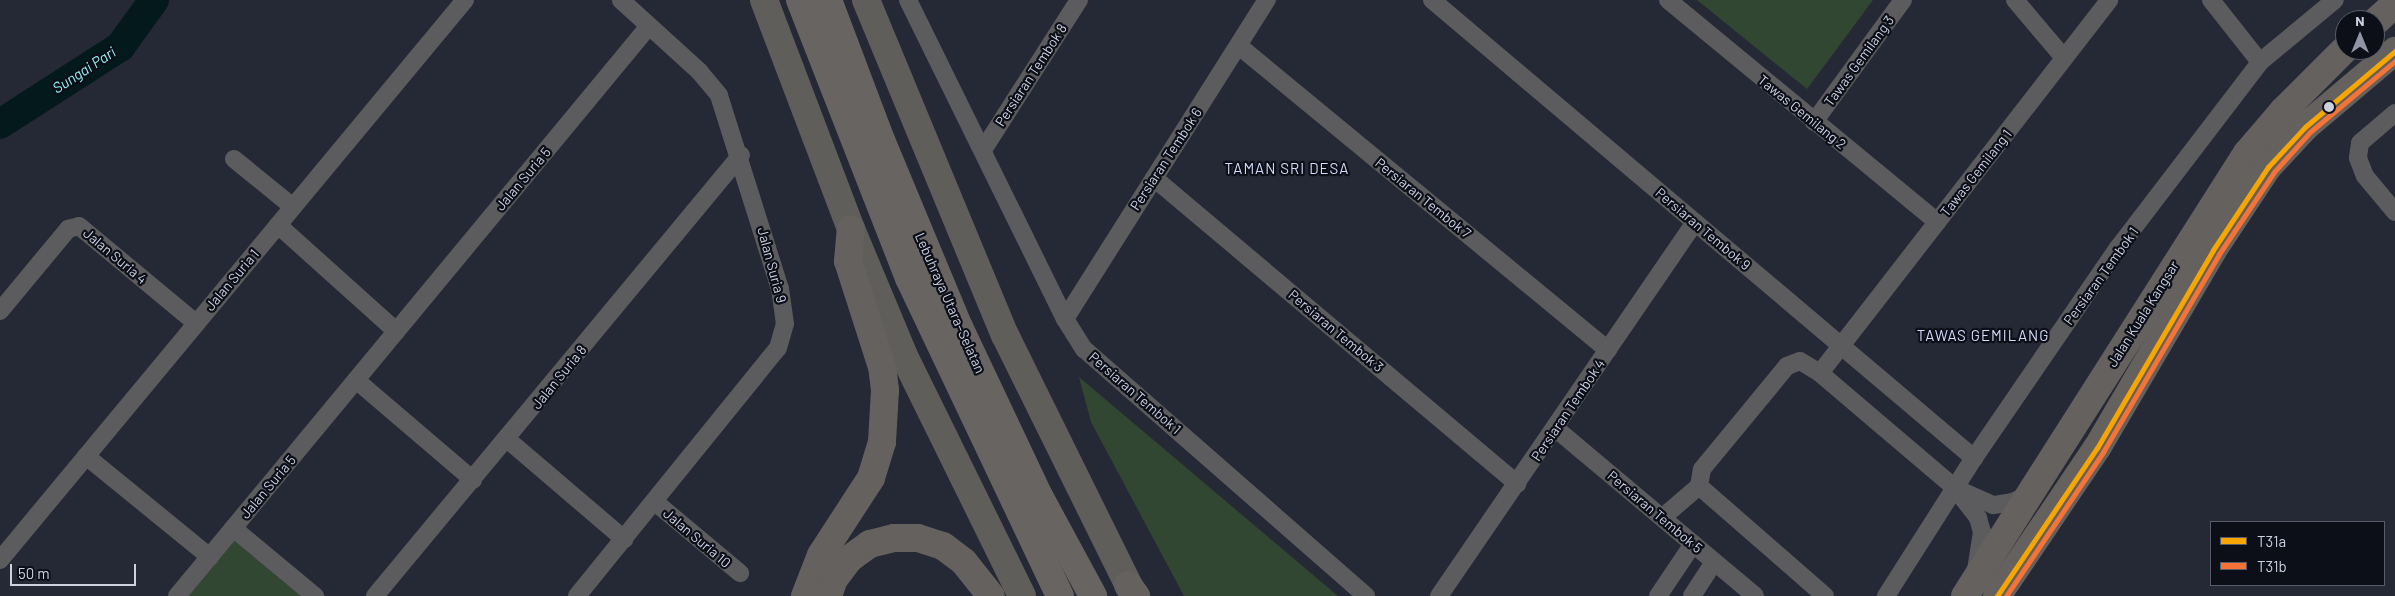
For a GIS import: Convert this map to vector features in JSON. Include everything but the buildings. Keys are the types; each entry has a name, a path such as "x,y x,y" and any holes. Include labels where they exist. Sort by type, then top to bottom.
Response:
{"highway":[{"name":"Lebuhraya Utara–Selatan","path":"800,0 909,278 1060,596"},
{"name":"Lebuhraya Utara–Selatan","path":"828,0 880,140 959,327 1039,496 1093,596"},
{"name":"Jalan Kuala Kangsar","path":"1997,596 2097,448 2213,250 2268,167 2305,127 2395,51"},
{"name":"Jalan Kuala Kangsar","path":"1968,592 2247,153 2282,111 2335,59"},
{"path":"805,596 821,555 871,478 883,435 882,367 848,261 851,229"},
{"path":"828,596 834,579 849,559 870,544 894,538 918,538 943,546 964,562 991,596"}],"main road":[{"path":"764,0 851,229 904,356 1022,596"},
{"path":"866,0 1005,335 1133,592"}],"street":[{"name":"Jalan Suria 1","path":"0,560 464,0"},
{"name":"Jalan Suria 9","path":"577,596 778,348 784,335 780,289 741,155 712,85 621,0"},
{"name":"Persiaran Tembok 1","path":"908,0 1065,319 1095,360 1366,596"},
{"name":"Persiaran Tembok 8","path":"983,150 1079,0"},
{"name":"Persiaran Tembok 6","path":"1065,319 1267,0"},
{"name":"Tawas Gemilang 2","path":"1668,0 1937,222"},
{"name":"Tawas Gemilang 3","path":"1814,122 1903,0"},
{"path":"2015,0 2064,58"},
{"name":"Tawas Gemilang 1","path":"1820,374 2110,0"},
{"path":"2210,0 2260,62"},
{"name":"Persiaran Tembok 1","path":"1886,596 1974,458 2118,248 2260,62 2335,0"},
{"name":"Persiaran Tembok 9","path":"1438,2 1974,458"},
{"name":"Jalan Suria 5","path":"177,596 649,26"},
{"name":"Persiaran Tembok 7","path":"1239,46 1608,350"},
{"path":"2395,113 2360,143 2358,158 2365,176 2395,212"},
{"name":"Jalan Suria 8","path":"375,596 508,440 741,155"},
{"path":"234,159 293,207"},
{"name":"Persiaran Tembok 3","path":"1154,178 1517,484"},
{"name":"Persiaran Tembok 4","path":"1439,596 1695,222"},
{"path":"278,225 396,332"},
{"name":"Jalan Suria 4","path":"0,311 68,229 79,226 196,323"},
{"path":"1663,517 1699,486 1706,464 1787,366 1800,362 1820,374 1955,488 1978,518 1982,532 1980,555 1968,592"},
{"path":"356,380 473,480"},
{"name":"Persiaran Tembok 5","path":"1555,428 1755,596"},
{"path":"508,440 624,539"},
{"path":"86,456 210,557"},
{"path":"1699,486 1825,596"},
{"path":"1955,488 1993,505 2013,502 2032,493"},
{"name":"Jalan Suria 10","path":"655,502 740,573"},
{"path":"233,528 315,596"},
{"path":"1658,596 1693,544"},
{"path":"1692,596 1714,562"}],"green space":[{"path":"1697,0 1873,0 1807,89"},
{"path":"1079,377 1338,596 1184,596 1091,422"},
{"path":"233,540 301,596 185,596"}],"waterway":[{"name":"Sungai Pari","path":"0,124 120,47 154,0"}],"transit line":[{"name":"T31a","path":"1997,596 2097,448 2213,250 2268,167 2305,127 2395,51"},
{"name":"T31b","path":"2006,596 2103,452 2219,254 2274,172 2310,132 2395,61"}],"district":[{"name":"TAMAN SRI DESA","path":"1287,169"},
{"name":"TAWAS GEMILANG","path":"1983,336"}]}
